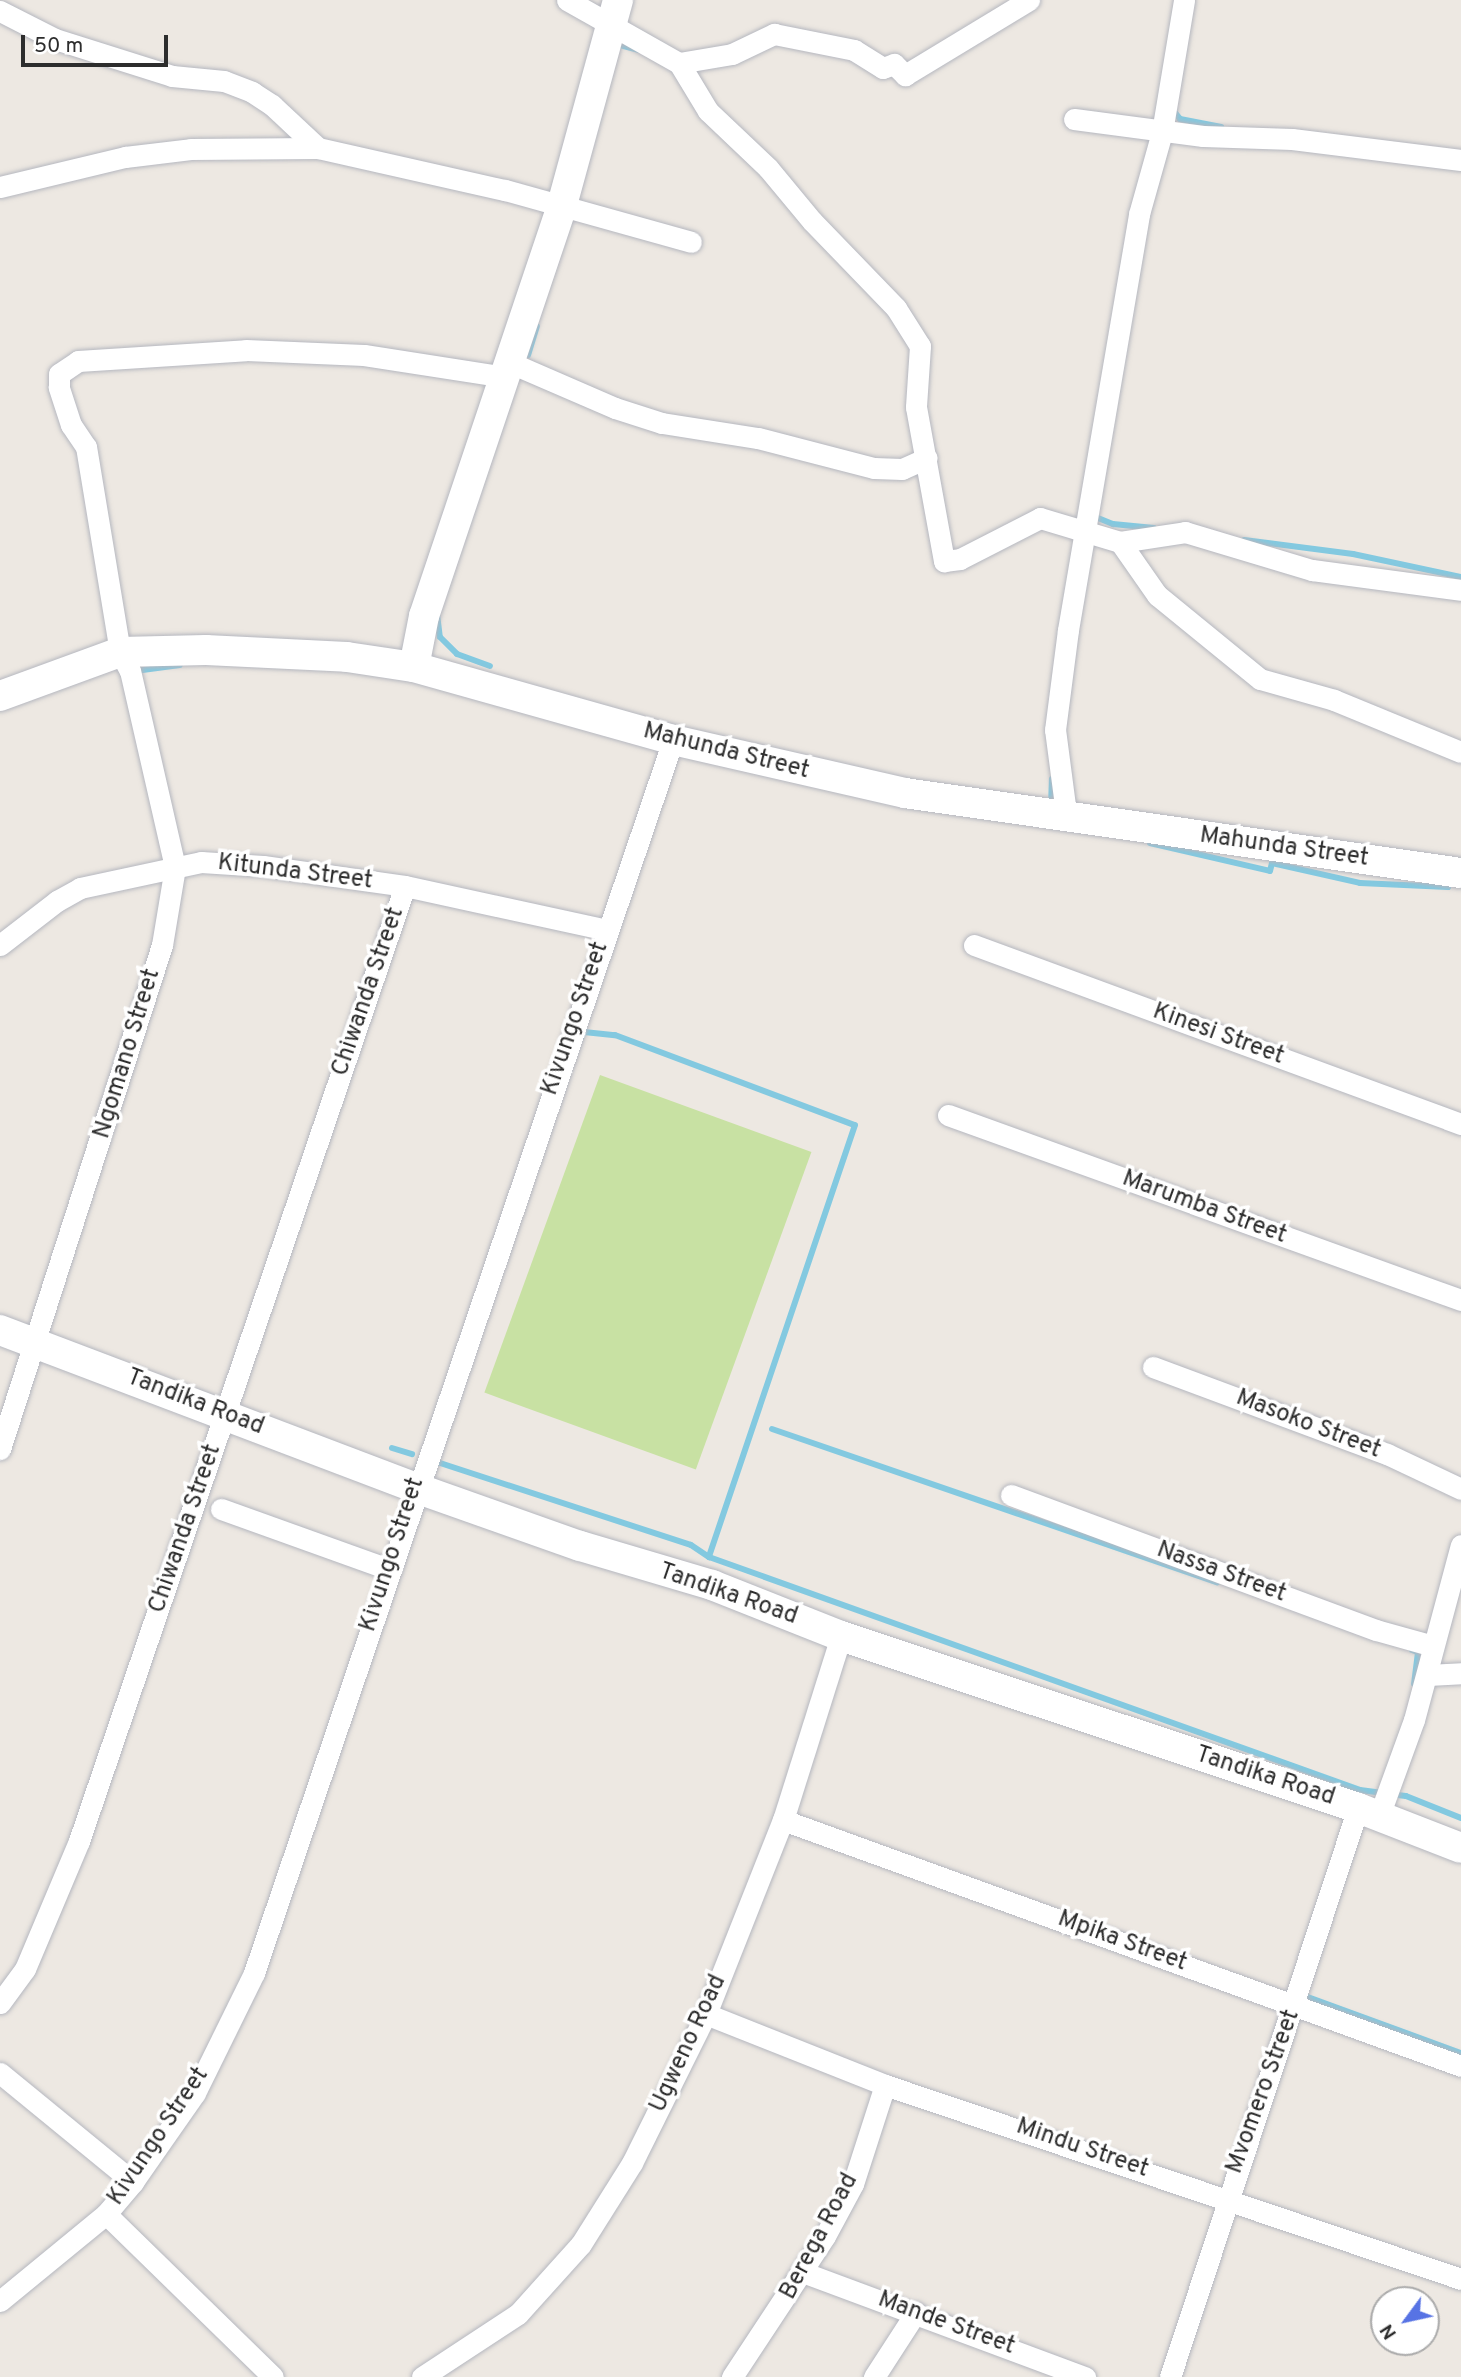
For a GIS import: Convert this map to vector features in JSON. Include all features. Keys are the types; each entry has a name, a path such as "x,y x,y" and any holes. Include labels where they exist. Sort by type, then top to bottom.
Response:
{"street":[{"path":"567,0 614,11 679,63 708,111 768,168 908,325 920,346 916,407 944,561 960,559 1032,518 1088,530 1119,542 1185,533 1312,570 1461,590"},
{"path":"679,63 732,54 774,34 854,50 883,68 894,64 905,75 1029,0"},
{"path":"1066,813 1055,730 1068,630 1088,530 1139,214 1162,132 1184,0"},
{"path":"0,11 55,39 172,76 224,81 252,92 272,105 318,148"},
{"path":"414,667 424,616 562,205 614,11"},
{"path":"1074,119 1162,132 1292,139 1461,160"},
{"path":"0,187 151,154 318,148 562,205 691,242"},
{"name":"Ngomano Street","path":"0,1450 37,1343 162,945 175,867 130,671 120,652 86,447 74,430 59,387 60,374 78,361 246,350 364,355 508,370 662,423 758,438 874,468 902,469 927,458"},
{"path":"1119,542 1157,596 1260,680 1334,700 1461,752"},
{"name":"Mahunda Street","path":"0,696 120,652 257,652 347,657 414,667 673,740 905,793 1066,813 1461,873"},
{"name":"Kivungo Street","path":"0,2301 106,2214 134,2182 195,2093 254,1973 416,1488 673,740"},
{"name":"Kitunda Street","path":"0,945 57,901 80,888 201,862 263,866 405,886 607,930"},
{"name":"Chiwanda Street","path":"0,2003 25,1969 79,1842 405,886"},
{"name":"Kinesi Street","path":"974,945 1461,1124"},
{"name":"Marumba Street","path":"948,1115 1461,1300"},
{"name":"Tandika Road","path":"0,1330 416,1488 580,1546 712,1585 841,1636 1369,1812 1461,1848"},
{"name":"Masoko Street","path":"1153,1367 1387,1454 1461,1489"},
{"name":"Nassa Street","path":"1011,1495 1433,1646"},
{"path":"221,1509 389,1569"},
{"name":"Mvomero Street","path":"1170,2377 1226,2199 1295,2005 1329,1886 1369,1812 1427,1675 1461,1545"},
{"name":"Ugweno Road","path":"422,2377 518,2314 581,2244 632,2164 706,2014 783,1820 841,1636"},
{"path":"1427,1675 1461,1673"},
{"name":"Mpika Street","path":"783,1820 1461,2066"},
{"name":"Mindu Street","path":"706,2014 885,2085 1461,2279"},
{"path":"0,2073 134,2182"},
{"name":"Berega Road","path":"732,2377 805,2273 853,2183 885,2085"},
{"path":"106,2214 273,2377"},
{"name":"Mande Street","path":"805,2273 1085,2377"},
{"path":"874,2377 916,2312"},
{"path":"1031,2377 1047,2361"}],"green space":[{"path":"600,1075 811,1152 696,1470 484,1393"}],"waterway":[{"path":"616,44 639,50"},
{"path":"1172,109 1180,119 1221,127"},
{"path":"528,355 537,326"},
{"path":"1093,516 1113,524 1154,528"},
{"path":"1244,540 1353,554 1461,577"},
{"path":"437,614 440,637 457,654 490,666"},
{"path":"135,671 180,665"},
{"path":"1051,806 1052,779"},
{"path":"1150,843 1270,871 1272,863 1360,883 1448,887 1450,881"},
{"path":"581,1038 584,1032 615,1035 855,1125 709,1557"},
{"path":"772,1429 1217,1582"},
{"path":"392,1448 412,1454"},
{"path":"434,1461 691,1545 709,1557 1360,1790 1406,1796 1461,1818"},
{"path":"1412,1650 1418,1652 1414,1684"},
{"path":"1305,1996 1461,2053"}]}
